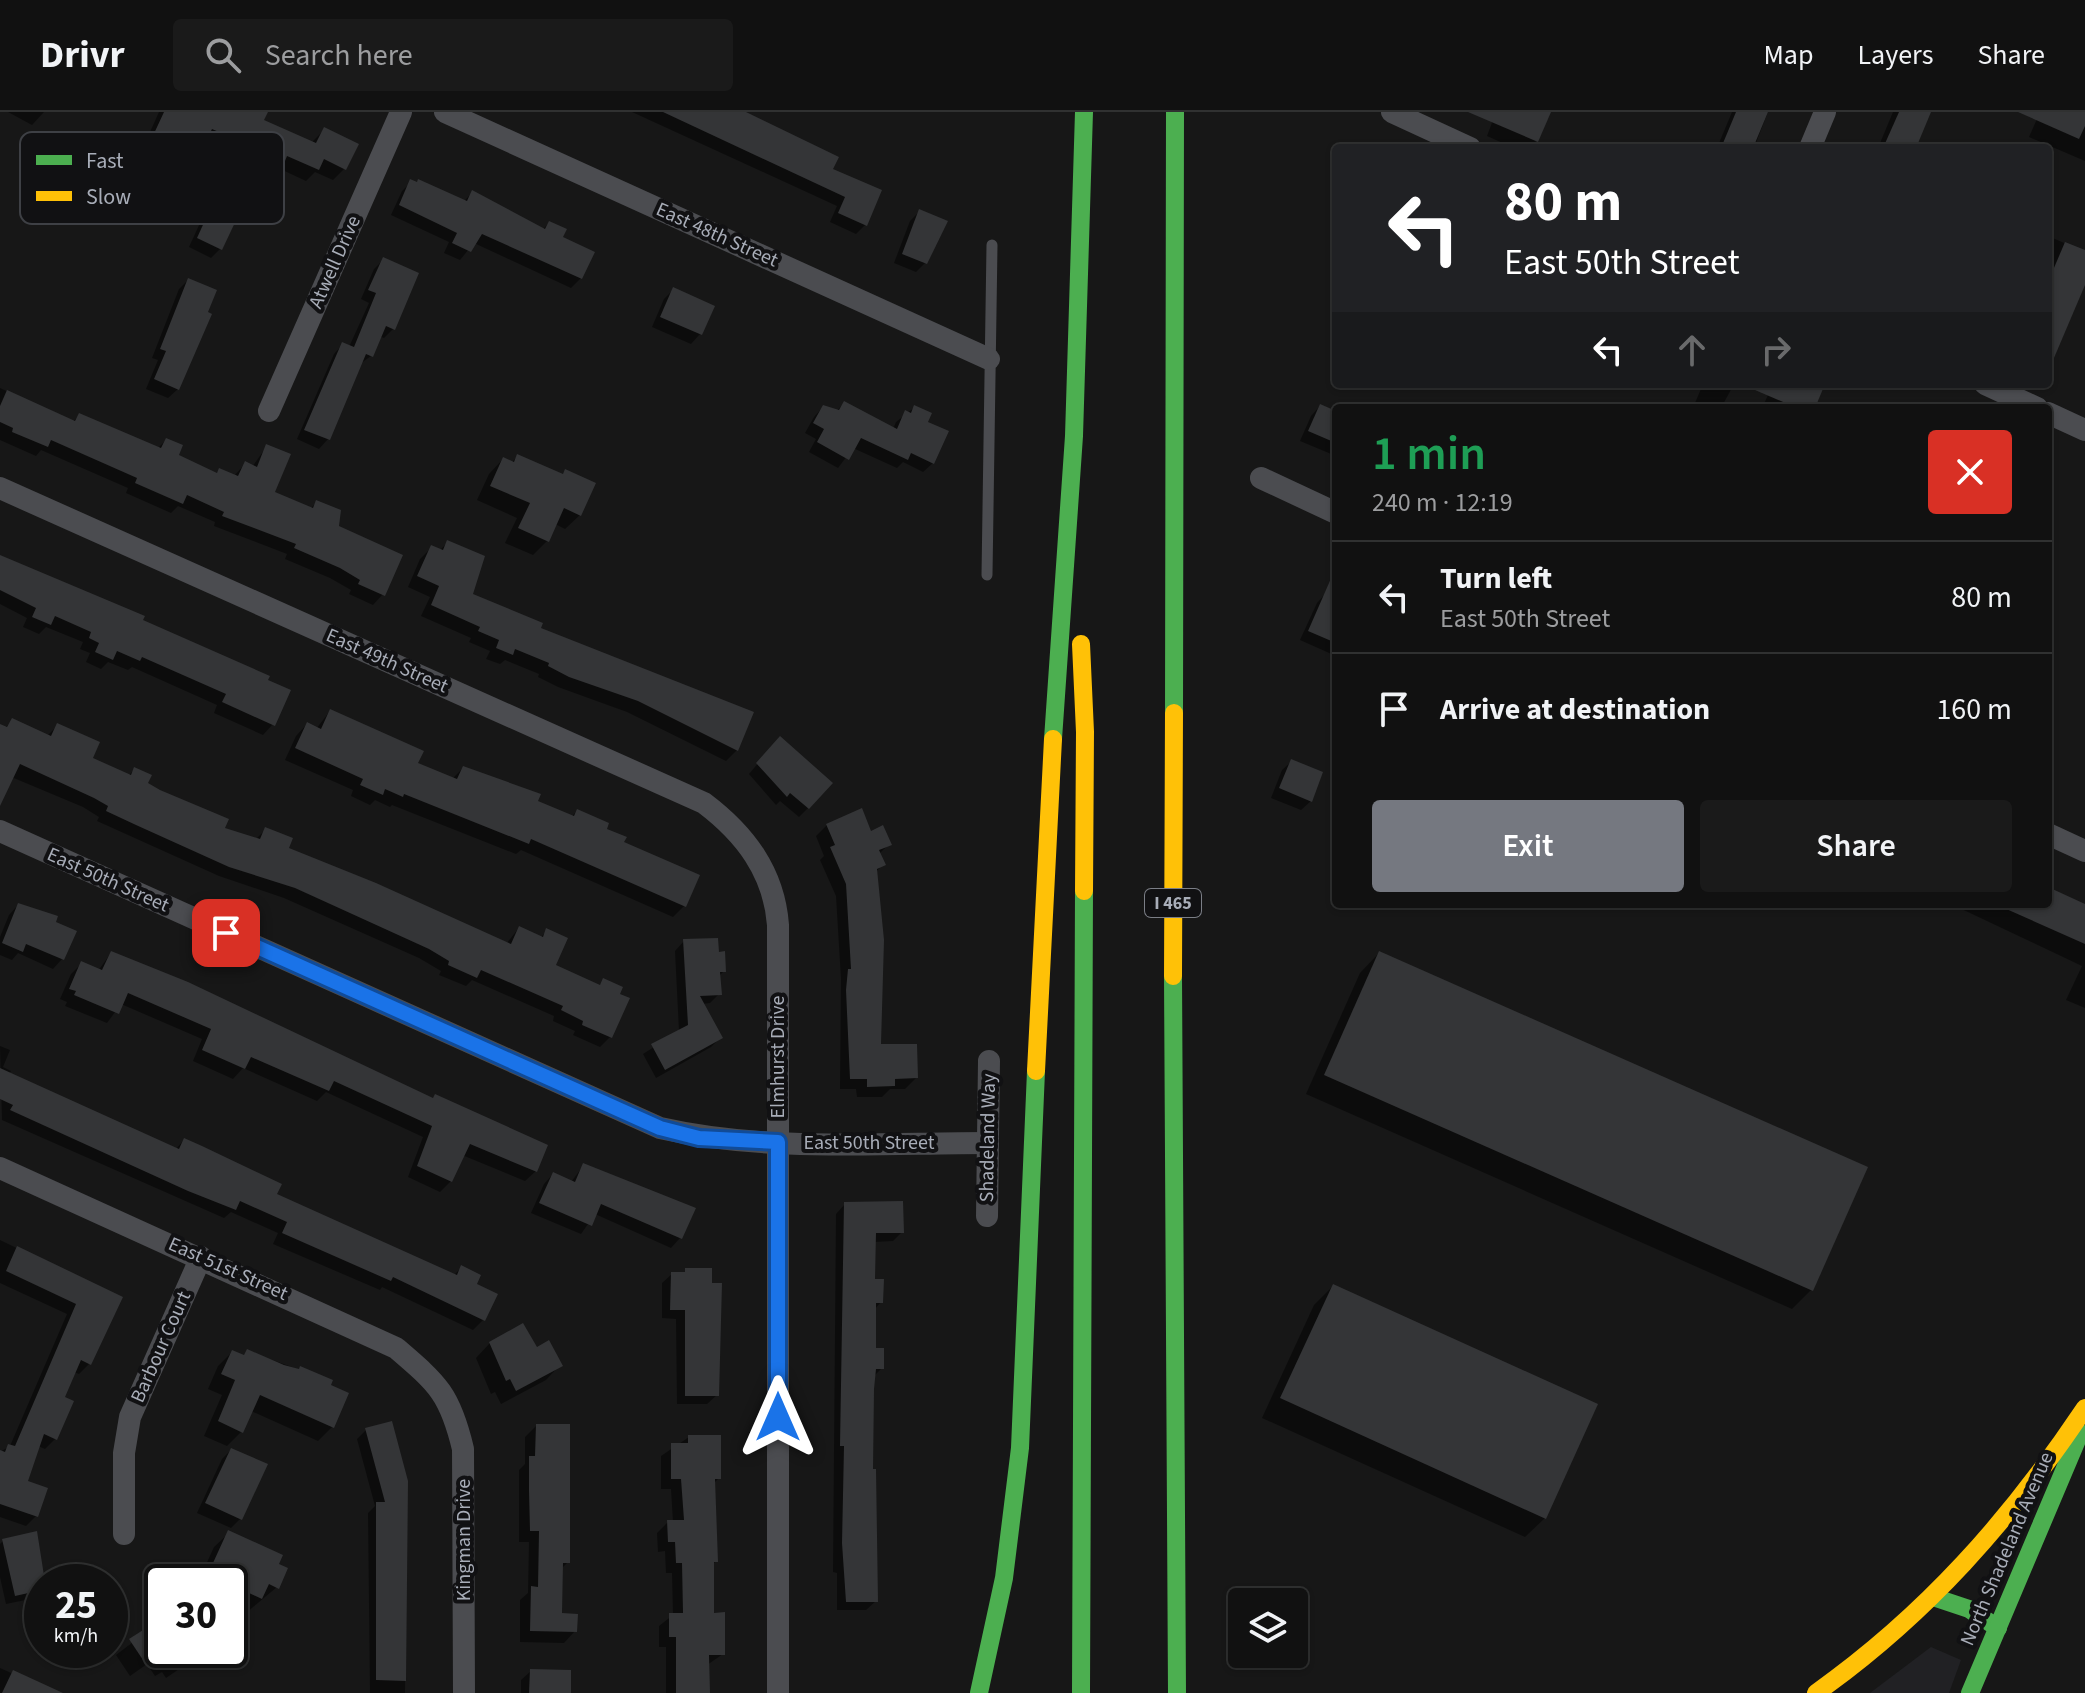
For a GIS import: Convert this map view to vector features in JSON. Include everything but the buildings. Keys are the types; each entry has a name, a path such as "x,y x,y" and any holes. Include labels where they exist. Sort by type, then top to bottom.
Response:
{"main road":[{"path":"979,1693 997,1621 1020,1448 1044,867 1074,436 1084,112"},
{"name":"I 465","path":"1175,112 1173,1086 1177,1693"},
{"path":"1074,436 1085,732 1081,1693"},
{"path":"1816,1693 1884,1644 1936,1598 2011,1515 2085,1408"},
{"name":"North Shadeland Avenue","path":"1970,1693 2085,1422"},
{"path":"1936,1598 1969,1609 1998,1628"}],"street":[{"name":"Atwell Drive","path":"269,411 401,112"},
{"name":"East 48th Street","path":"445,112 989,359"},
{"path":"1392,112 1426,119 1464,144"},
{"path":"1812,144 1825,112"},
{"path":"1994,388 2028,404"},
{"path":"2052,415 2085,430"},
{"path":"1261,478 1332,511"},
{"name":"East 49th Street","path":"0,488 704,803 726,819 757,858"},
{"name":"East 50th Street","path":"0,831 660,1128 699,1138 778,1142 988,1143"},
{"path":"2052,836 2085,851"},
{"name":"Elmhurst Drive","path":"757,858 770,883 777,917 778,1693"},
{"name":"Shadeland Way","path":"987,1216 989,1061"},
{"name":"East 51st Street","path":"0,1168 396,1348 424,1369 442,1391"},
{"name":"Barbour Court","path":"124,1534 124,1453 130,1417 201,1257"},
{"name":"Kingman Drive","path":"442,1391 458,1427 463,1449 464,1693"}],"lane":[{"path":"987,575 992,245"}],"shaded area":[{"path":"1931,1647 1961,1660 1949,1693 1870,1693"}],"traffic: fast":[{"path":"1053,739 1074,436 1084,112"},
{"path":"1174,713 1175,112"},
{"path":"1081,1693 1084,891"},
{"path":"1173,976 1177,1693"},
{"path":"979,1693 1004,1578 1020,1448 1036,1071"},
{"path":"1970,1693 2080,1433"},
{"path":"1936,1598 1969,1609 1998,1628"}],"traffic: slow":[{"path":"1081,644 1085,732 1084,891"},
{"path":"1173,976 1174,713"},
{"path":"1036,1071 1053,739"},
{"path":"1816,1693 1894,1631 1964,1563 2027,1489 2085,1408"}],"route":[{"path":"226,933 660,1128 699,1138 778,1142 778,1417"}]}
